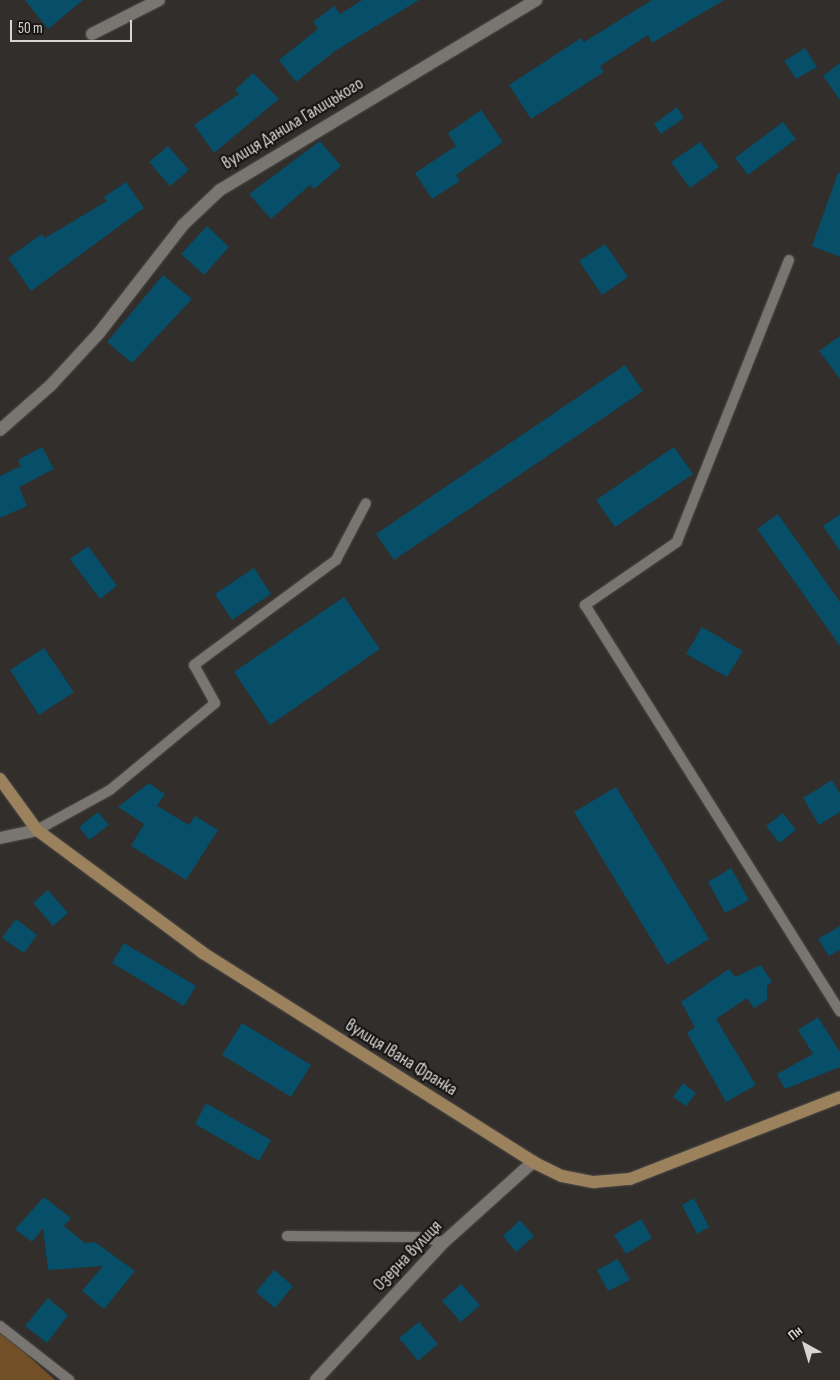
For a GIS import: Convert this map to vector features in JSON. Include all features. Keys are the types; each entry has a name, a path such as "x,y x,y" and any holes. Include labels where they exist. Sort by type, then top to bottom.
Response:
{"street":[{"path":"92,34 159,0"},
{"name":"вулиця Данила Галицького","path":"0,430 20,415 99,333 184,225 220,190 536,0"},
{"name":"вулиця Івана Франка","path":"0,779 37,830 203,953 533,1162 578,1181 613,1183 648,1174 840,1098"},
{"path":"0,838 37,830"},
{"name":"Озерна вулиця","path":"316,1380 444,1242 533,1162"}],"lane":[{"path":"789,260 677,542 586,605 840,1012"},
{"path":"37,830 110,790 214,703 194,665 336,560 366,503"},
{"path":"287,1236 417,1237 444,1242"},
{"path":"0,1326 69,1380"}],"shaded area":[{"path":"0,1333 24,1352 55,1380 0,1380"}],"building":[{"path":"25,0 83,0 48,29"},
{"path":"362,0 419,0 335,51 296,82 279,60 318,29 313,22 334,6 340,14"},
{"path":"652,0 724,0 652,43 648,35 600,66 604,72 531,119 509,85 581,38 584,42"},
{"path":"805,48 817,67 796,79 784,61"},
{"path":"840,63 840,100 823,76"},
{"path":"253,73 279,99 214,153 194,125 239,94 235,90"},
{"path":"677,107 684,118 661,134 654,124"},
{"path":"481,110 503,142 456,175 460,181 432,199 415,173 456,146 448,133"},
{"path":"783,122 796,139 748,175 735,158"},
{"path":"320,141 341,166 314,189 310,185 271,219 249,194"},
{"path":"700,142 719,167 690,188 671,162"},
{"path":"168,146 189,170 170,186 149,162"},
{"path":"838,173 840,173 840,257 812,246"},
{"path":"126,182 144,208 31,291 8,258 42,234 45,238 107,201 104,197"},
{"path":"207,226 229,247 204,275 181,254"},
{"path":"605,244 628,277 602,295 579,261"},
{"path":"163,275 192,299 132,363 107,342"},
{"path":"840,336 840,379 819,351"},
{"path":"625,365 643,391 394,560 376,534"},
{"path":"42,447 54,469 19,487 27,506 0,518 0,476 21,466 18,460"},
{"path":"674,447 693,474 615,527 596,500"},
{"path":"778,514 840,602 840,646 757,529"},
{"path":"840,514 840,551 823,526"},
{"path":"88,546 117,586 100,599 70,559"},
{"path":"254,568 271,594 232,620 215,594"},
{"path":"344,597 380,649 270,725 234,672"},
{"path":"702,627 743,651 727,677 686,654"},
{"path":"44,648 74,692 39,715 10,670"},
{"path":"832,780 840,794 840,812 819,825 803,798"},
{"path":"149,783 165,794 157,806 189,825 195,816 218,830 186,880 131,846 144,824 118,807"},
{"path":"616,787 709,939 667,965 574,812"},
{"path":"98,812 109,825 89,840 79,827"},
{"path":"783,813 796,830 779,843 766,826"},
{"path":"731,868 749,900 725,913 708,882"},
{"path":"48,890 68,913 53,926 33,903"},
{"path":"16,919 37,935 24,953 2,938"},
{"path":"840,926 840,950 829,956 818,939"},
{"path":"124,943 196,986 184,1006 112,963"},
{"path":"761,965 772,982 767,986 767,1000 754,1008 747,998 716,1019 756,1085 726,1102 687,1033 695,1027 681,1002 729,969 735,977"},
{"path":"818,1017 840,1052 840,1067 785,1089 777,1074 813,1054 798,1030"},
{"path":"242,1023 311,1065 291,1097 222,1055"},
{"path":"683,1083 696,1093 686,1106 673,1097"},
{"path":"206,1103 271,1140 259,1161 195,1124"},
{"path":"44,1197 71,1218 64,1226 85,1243 95,1242 135,1271 104,1309 82,1291 103,1266 48,1270 43,1228 32,1242 15,1229"},
{"path":"694,1198 709,1227 697,1234 682,1205"},
{"path":"641,1219 652,1238 626,1254 614,1235"},
{"path":"520,1220 534,1236 516,1252 503,1236"},
{"path":"618,1259 630,1280 608,1291 597,1270"},
{"path":"274,1270 293,1286 275,1308 256,1292"},
{"path":"461,1284 480,1305 461,1322 442,1301"},
{"path":"48,1298 68,1315 47,1343 25,1326"},
{"path":"419,1322 438,1344 418,1361 399,1338"}]}
